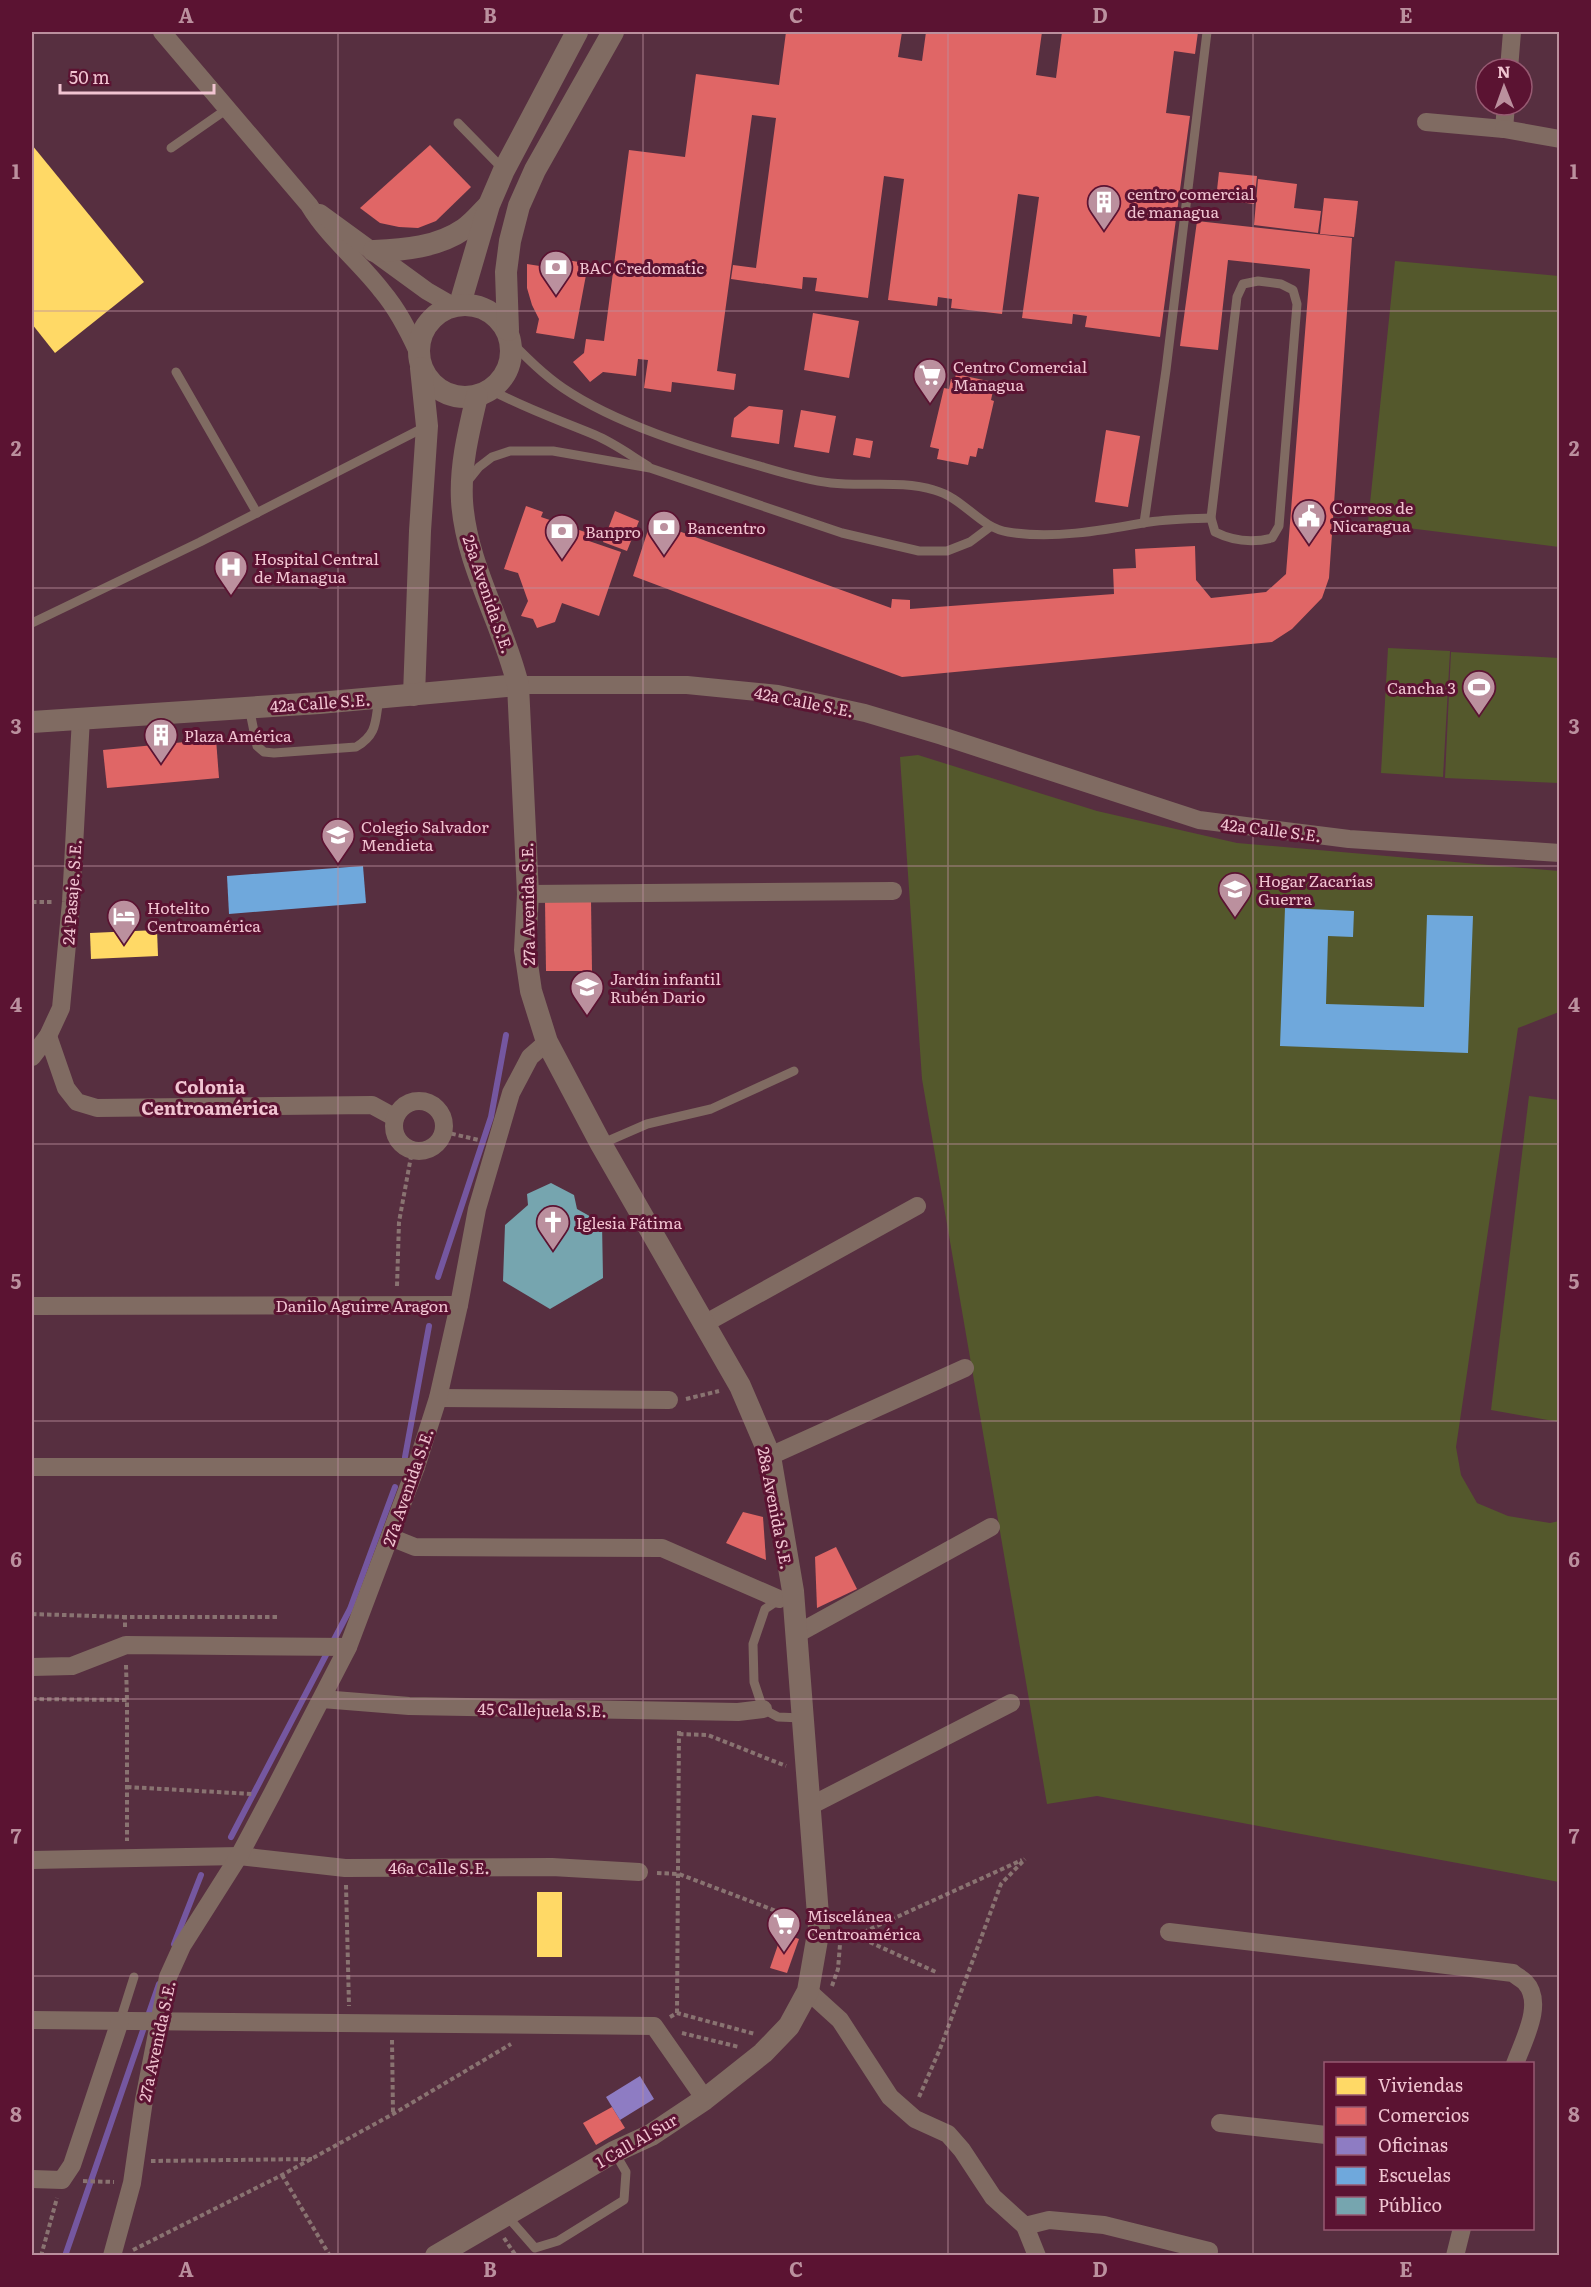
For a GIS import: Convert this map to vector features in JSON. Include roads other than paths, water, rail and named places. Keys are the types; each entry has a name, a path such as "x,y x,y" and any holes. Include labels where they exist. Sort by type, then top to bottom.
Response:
{"street":[{"path":"162,32 309,205 321,226 381,289 405,321 430,382 444,393 460,397 484,393 504,378 512,361 506,272 510,240 519,206 535,170 613,32"},
{"path":"456,305 489,205 504,170 577,32"},
{"path":"1510,57 1512,32"},
{"path":"1504,129 1505,117"},
{"path":"1426,122 1504,129 1560,139"},
{"path":"309,205 427,291 456,305"},
{"path":"374,251 398,250 435,243 464,229 489,205"},
{"path":"414,695 420,531 427,426 420,360 421,337 428,323 439,313 456,305 475,305 488,310 499,319 510,337"},
{"name":"25a Avenida S.E.","path":"484,393 468,433 462,488 467,533 477,567 511,656 518,685"},
{"name":"42a Calle S.E.","path":"32,722 379,698 518,685 687,685 778,694 865,713 1199,820 1349,839 1560,853"},
{"name":"27a Avenida S.E.","path":"112,2256 132,2183 135,2162 140,2022 168,1977 182,1946 236,1856 322,1699 342,1646 390,1537 438,1398 477,1209 511,1093 530,1057 547,1042 531,991 525,950 528,894 518,685"},
{"name":"24 Pasaje. S.E.","path":"32,1057 48,1036 61,1008 71,902 81,718"},
{"path":"528,894 893,891"},
{"path":"48,1036 66,1088 77,1102 97,1108 372,1105 394,1117"},
{"name":"28a Avenida S.E.","path":"547,1042 601,1144 740,1386 770,1456 786,1595 795,1635 808,1807 830,1928 816,1999"},
{"path":"426,1101 441,1113 444,1131 432,1148 412,1151 395,1138 394,1117 406,1103 426,1101"},
{"path":"704,1324 917,1206"},
{"name":"Danilo Aguirre Aragon","path":"32,1306 459,1305"},
{"path":"770,1456 965,1368"},
{"path":"438,1398 669,1400"},
{"path":"32,1467 413,1468"},
{"path":"795,1635 991,1527"},
{"path":"390,1537 415,1548 662,1548 786,1595"},
{"path":"32,1667 72,1666 126,1646 342,1646"},
{"name":"45 Callejuela S.E.","path":"322,1699 409,1706 678,1712 738,1712 763,1709"},
{"path":"808,1807 1011,1703"},
{"name":"46a Calle S.E.","path":"32,1860 236,1856 345,1868 552,1867 639,1872"},
{"path":"1169,1932 1513,1973 1526,1982 1533,1998 1531,2018 1516,2062"},
{"path":"816,1999 840,2020 890,2097 910,2115 948,2134 962,2150 993,2197 1025,2226 1037,2256"},
{"name":"1 Call Al Sur","path":"436,2256 615,2152 651,2135 705,2099 769,2047 816,1999"},
{"path":"32,2020 349,2025 654,2026 705,2099"},
{"path":"32,2179 69,2180 72,2165 140,2022"},
{"path":"1220,2123 1324,2135"},
{"path":"1025,2226 1049,2220 1104,2225 1209,2251"},
{"path":"1455,2256 1462,2230"}],"lane":[{"path":"1144,523 1184,230 1207,32"},
{"path":"171,148 227,109"},
{"path":"458,123 504,170"},
{"path":"1258,281 1281,284 1293,290 1297,304 1280,526 1272,538 1260,541 1230,539 1215,532 1211,518 1237,297 1243,284 1258,281"},
{"path":"510,337 542,372 585,401 644,428 698,449 829,483 890,484 933,489 957,500 990,527 1007,532 1075,533 1144,523 1211,518"},
{"path":"176,372 257,513"},
{"path":"484,393 595,435 617,446 650,468"},
{"path":"32,623 257,513 427,426"},
{"path":"462,488 479,467 492,457 510,451 553,451 650,468 842,533 919,551 947,551 970,542 990,527"},
{"path":"249,707 257,746 264,752 274,753 356,747 367,740 374,730 379,698"},
{"path":"601,1144 647,1124 711,1110 794,1071"},
{"path":"786,1595 765,1609 753,1644 754,1682 763,1709 778,1716 802,1718"},
{"path":"134,1977 140,2022"},
{"path":"506,2215 535,2248 558,2241 624,2200 626,2172 615,2152"}],"waterway":[{"path":"438,1277 491,1117 506,1035"},
{"path":"405,1457 429,1326"},
{"path":"231,1837 350,1609 395,1487"},
{"path":"174,1944 201,1875"},
{"path":"65,2256 159,1984"}],"place":[{"name":"centro comercial de managua","path":"1104,231"},
{"name":"BAC Credomatic","path":"556,296"},
{"name":"Centro Comercial Managua","path":"930,404"},
{"name":"Correos de Nicaragua","path":"1309,545"},
{"name":"Bancentro","path":"664,556"},
{"name":"Banpro","path":"562,560"},
{"name":"Hospital Central de Managua","path":"231,596"},
{"name":"Cancha 3","path":"1479,716"},
{"name":"Plaza América","path":"161,764"},
{"name":"Colegio Salvador Mendieta","path":"338,864"},
{"name":"Hogar Zacarías Guerra","path":"1235,918"},
{"name":"Hotelito Centroamérica","path":"124,945"},
{"name":"Jardín infantil Rubén Dario","path":"587,1016"},
{"name":"Iglesia Fátima","path":"553,1251"},
{"name":"Miscelánea Centroamérica","path":"784,1953"}],"district":[{"name":"Colonia Centroamérica","path":"210,1096"}]}
